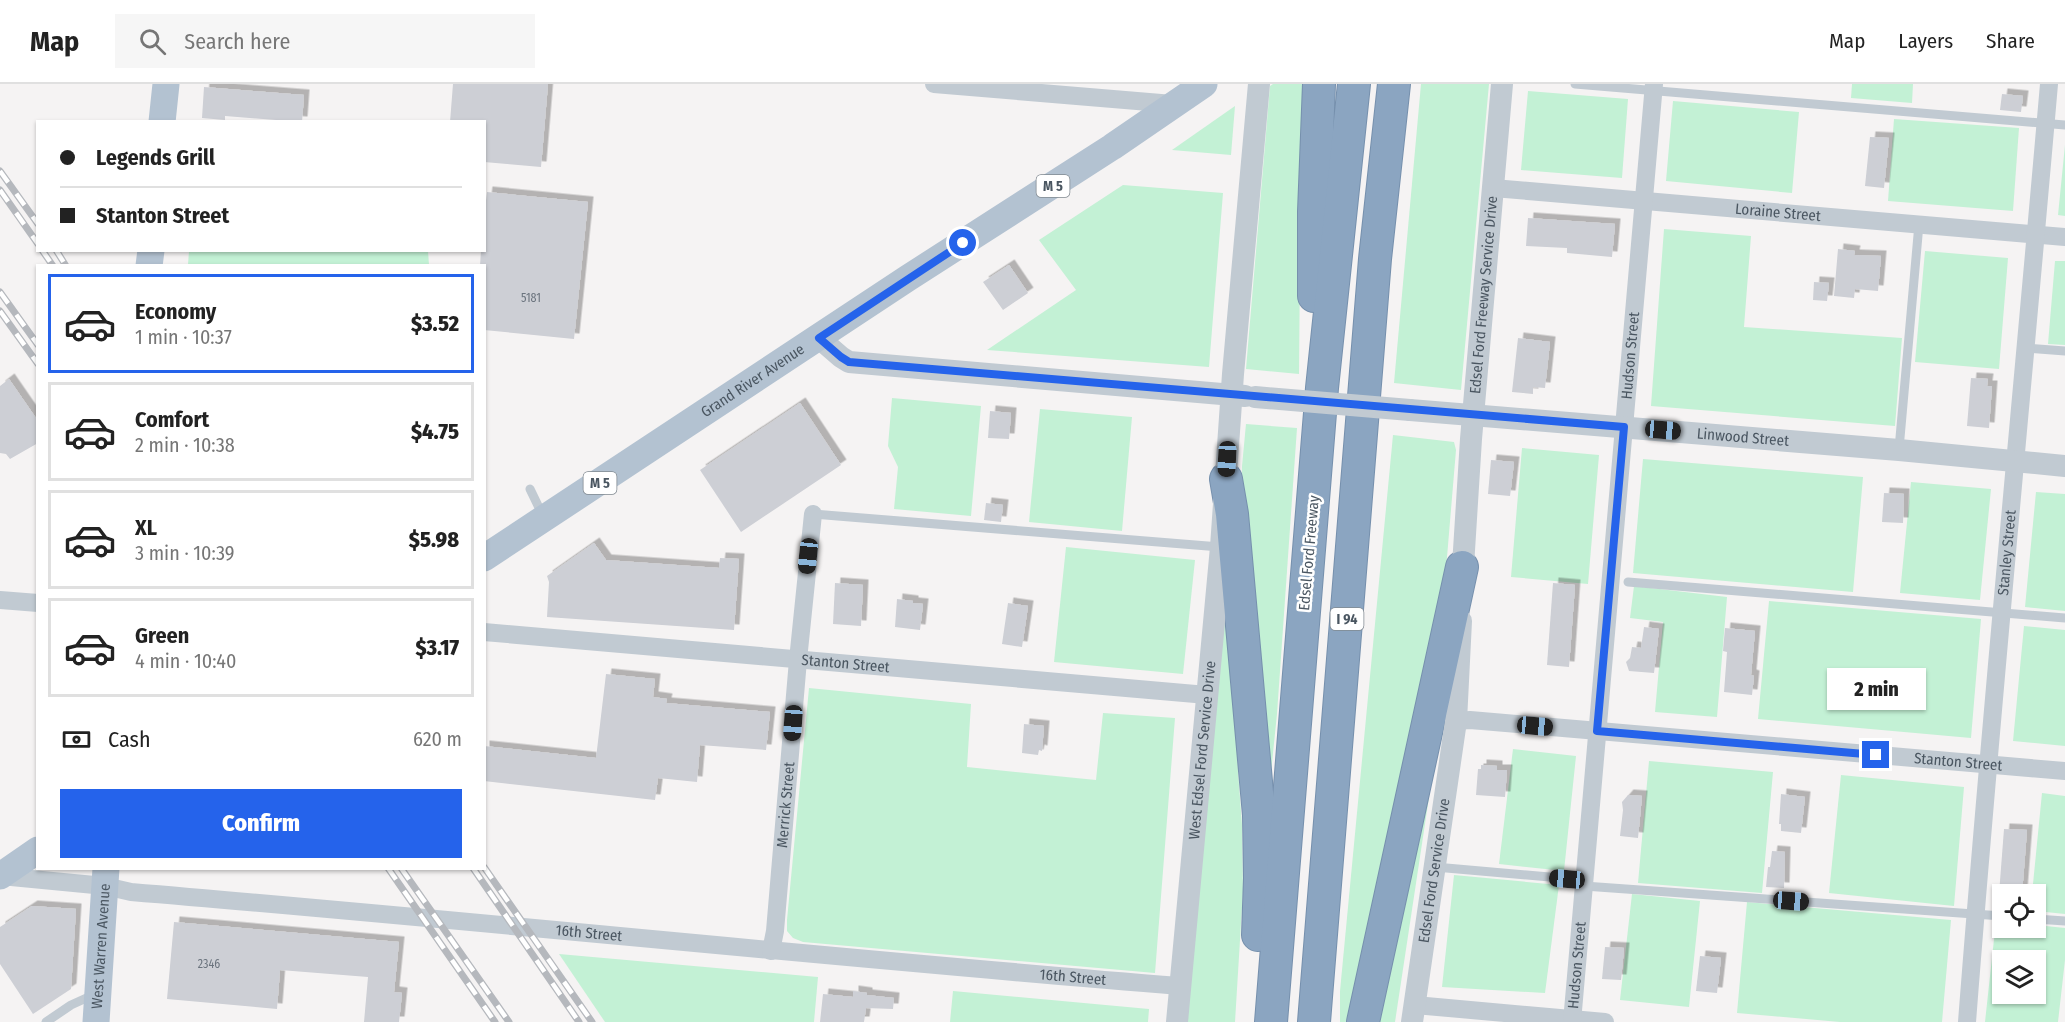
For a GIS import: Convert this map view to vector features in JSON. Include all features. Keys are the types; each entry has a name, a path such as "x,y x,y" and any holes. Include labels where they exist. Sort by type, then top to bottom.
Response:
{"highway":[{"path":"1318,84 1314,308 1322,388"},
{"name":"Edsel Ford Freeway","path":"1271,1022 1322,388 1354,84"},
{"name":"I 94","path":"1314,1022 1375,259 1394,84"},
{"path":"1226,479 1232,514 1259,815 1260,878 1253,1022"},
{"path":"1363,1022 1462,567"}],"main road":[{"path":"162,120 166,84"},
{"name":"Grand River Avenue","path":"486,557 1112,147 1204,84"},
{"path":"0,876 36,851"},
{"name":"West Warren Avenue","path":"96,1022 105,877"}],"street":[{"path":"934,84 1074,90 1173,104"},
{"path":"1226,479 1259,84"},
{"name":"Edsel Ford Freeway Service Drive","path":"1456,720 1462,567 1473,414 1502,84"},
{"name":"Stanley Street","path":"1966,1022 1987,764 2003,612 2049,84"},
{"name":"Hudson Street","path":"1572,1020 1654,87"},
{"name":"Loraine Street","path":"1493,188 2065,237"},
{"name":"Linwood Street","path":"819,338 849,362 2065,466"},
{"name":"West Edsel Ford Service Drive","path":"1177,1022 1226,479"},
{"name":"Merrick Street","path":"771,951 813,514"},
{"path":"0,600 36,603"},
{"name":"Stanton Street","path":"486,632 1207,695"},
{"name":"Stanton Street","path":"1456,720 2065,771"},
{"name":"Edsel Ford Service Drive","path":"1414,1013 1456,720"},
{"name":"16th Street","path":"0,876 105,877 131,892 1180,986"},
{"path":"1414,1013 1605,1022"}],"lane":[{"path":"1575,84 1654,87 2065,125"},
{"path":"1899,450 1919,224"},
{"path":"2025,348 2065,351"},
{"path":"530,489 544,519"},
{"path":"813,514 1221,547"},
{"path":"1628,582 2065,618"},
{"path":"1435,867 1584,883 1992,915"},
{"path":"2046,920 2065,921"},
{"path":"46,1022 71,1005 99,992"}],"green space":[{"path":"1273,84 1308,84 1300,262 1299,374 1246,369 1270,86"},
{"path":"1421,84 1489,84 1461,390 1394,383"},
{"path":"1852,84 1913,84 1912,103 1851,98"},
{"path":"1528,91 1628,99 1622,178 1521,170"},
{"path":"1673,101 1799,112 1792,193 1666,181"},
{"path":"1235,106 1231,155 1172,150"},
{"path":"1894,119 2019,128 2013,211 1888,201"},
{"path":"2065,145 2065,216 2058,215"},
{"path":"1123,185 1223,193 1209,367 987,350 1076,290 1039,240"},
{"path":"1664,229 1751,236 1744,327 1902,338 1895,426 1651,406"},
{"path":"1925,251 2008,258 1999,369 1915,362"},
{"path":"189,252 428,252 429,264 188,264"},
{"path":"2055,261 2065,261 2065,345 2048,344"},
{"path":"892,398 981,406 971,516 894,509 898,467 888,446"},
{"path":"1040,409 1132,417 1122,531 1029,522"},
{"path":"1246,424 1297,428 1277,714 1265,831 1241,522 1242,466"},
{"path":"1393,435 1454,442 1456,450 1446,569 1352,1022 1340,1022 1340,991"},
{"path":"1522,448 1599,455 1588,584 1511,577"},
{"path":"1643,459 1863,477 1853,592 1633,573"},
{"path":"1911,482 1991,489 1980,600 1900,593"},
{"path":"2036,492 2065,494 2065,611 2025,607"},
{"path":"1066,547 1195,560 1183,674 1054,662"},
{"path":"1634,586 1727,597 1717,717 1655,712 1663,622 1630,618"},
{"path":"1224,597 1237,711 1242,825 1243,891 1235,1022 1187,1022"},
{"path":"1769,601 1981,619 1971,738 1758,719"},
{"path":"2024,626 2065,630 2065,746 2013,741"},
{"path":"809,688 971,704 967,767 1096,780 1103,713 1175,718 1155,973 803,942 793,938 787,931 787,920"},
{"path":"1438,738 1395,1022 1369,1022"},
{"path":"1513,749 1576,756 1564,871 1499,864"},
{"path":"1649,761 1773,772 1762,893 1638,883"},
{"path":"1841,775 1964,787 1954,906 1829,893"},
{"path":"2042,793 2065,796 2065,914 2046,912 2046,884 2033,884"},
{"path":"1454,875 1559,885 1545,993 1442,987"},
{"path":"1632,894 1700,901 1689,1007 1620,1000"},
{"path":"1747,902 1951,920 1942,1022 1840,1022 1737,1013"},
{"path":"2046,926 2065,928 2065,960 2058,1022 1985,1022 1992,958 1992,1004 2046,1004 2046,950 1993,950 1994,938 2046,938"},
{"path":"559,954 818,977 814,1022 605,1022"},
{"path":"953,991 1149,1009 1148,1022 950,1022"}],"building":[{"path":"453,84 548,84 541,167 486,162 486,120 450,120"},
{"path":"204,87 304,95 302,120 225,116 225,120 202,118"},
{"path":"2002,94 2023,96 2021,112 2000,110"},
{"path":"1870,137 1889,138 1884,188 1865,186"},
{"path":"487,192 588,202 574,339 486,330 486,264 480,264 481,252 486,252"},
{"path":"1528,218 1615,224 1612,257 1567,253 1567,248 1526,246"},
{"path":"1838,249 1855,251 1854,255 1881,256 1878,291 1855,289 1854,298 1834,296"},
{"path":"1009,265 1028,293 1003,310 983,282"},
{"path":"1814,282 1829,283 1827,301 1813,300"},
{"path":"1518,338 1550,342 1545,388 1533,387 1533,394 1512,392"},
{"path":"1971,378 1988,379 1987,386 1992,386 1989,428 1967,426"},
{"path":"9,379 36,418 36,444 10,459 6,454 0,453 0,386"},
{"path":"800,403 841,465 741,532 700,470"},
{"path":"990,411 1011,413 1009,439 988,438"},
{"path":"1491,460 1514,462 1510,496 1488,494"},
{"path":"1884,493 1904,494 1903,523 1882,522"},
{"path":"986,503 1003,505 1001,522 984,520"},
{"path":"594,543 606,560 719,568 720,558 739,559 734,630 547,617 549,582 547,576"},
{"path":"835,583 863,585 861,626 833,624"},
{"path":"1553,583 1575,585 1569,667 1547,665"},
{"path":"897,599 923,604 920,630 895,627"},
{"path":"1008,603 1028,606 1022,647 1002,644"},
{"path":"1644,627 1659,629 1654,673 1629,671 1626,662 1630,658 1632,647 1641,648"},
{"path":"1725,628 1755,631 1751,675 1754,676 1752,695 1724,692 1727,652 1723,651"},
{"path":"606,674 655,679 653,697 667,699 666,703 770,712 766,750 700,745 697,782 658,778 655,800 486,781 486,746 596,758"},
{"path":"1024,724 1044,726 1042,751 1039,750 1038,755 1022,753"},
{"path":"1481,765 1497,766 1497,770 1507,770 1505,797 1476,795 1478,769 1481,769"},
{"path":"1781,794 1805,797 1801,833 1781,831 1781,824 1779,824"},
{"path":"1628,795 1642,796 1638,838 1620,836 1622,802"},
{"path":"2004,829 2027,830 2023,884 2000,884"},
{"path":"1772,851 1785,852 1784,888 1766,887"},
{"path":"32,906 76,909 71,989 33,1014 0,964 0,927"},
{"path":"174,922 399,942 394,992 402,993 399,1022 364,1022 368,977 280,970 277,1009 167,999"},
{"path":"1605,947 1624,948 1621,980 1602,979"},
{"path":"1700,956 1721,958 1717,993 1696,991"},
{"path":"853,991 894,998 893,1009 866,1008 864,1022 820,1022 823,994 853,997"}],"railway":[{"path":"0,171 36,221"},
{"path":"0,190 36,241"},
{"path":"43,252 52,264"},
{"path":"57,252 65,264"},
{"path":"0,292 36,342"},
{"path":"0,311 36,361"},
{"path":"389,870 495,1022"},
{"path":"402,870 509,1022"},
{"path":"474,870 579,1022"},
{"path":"486,870 592,1022"}],"route":[{"path":"963,243 819,338 849,362 1624,427 1597,731 1876,755"}]}
